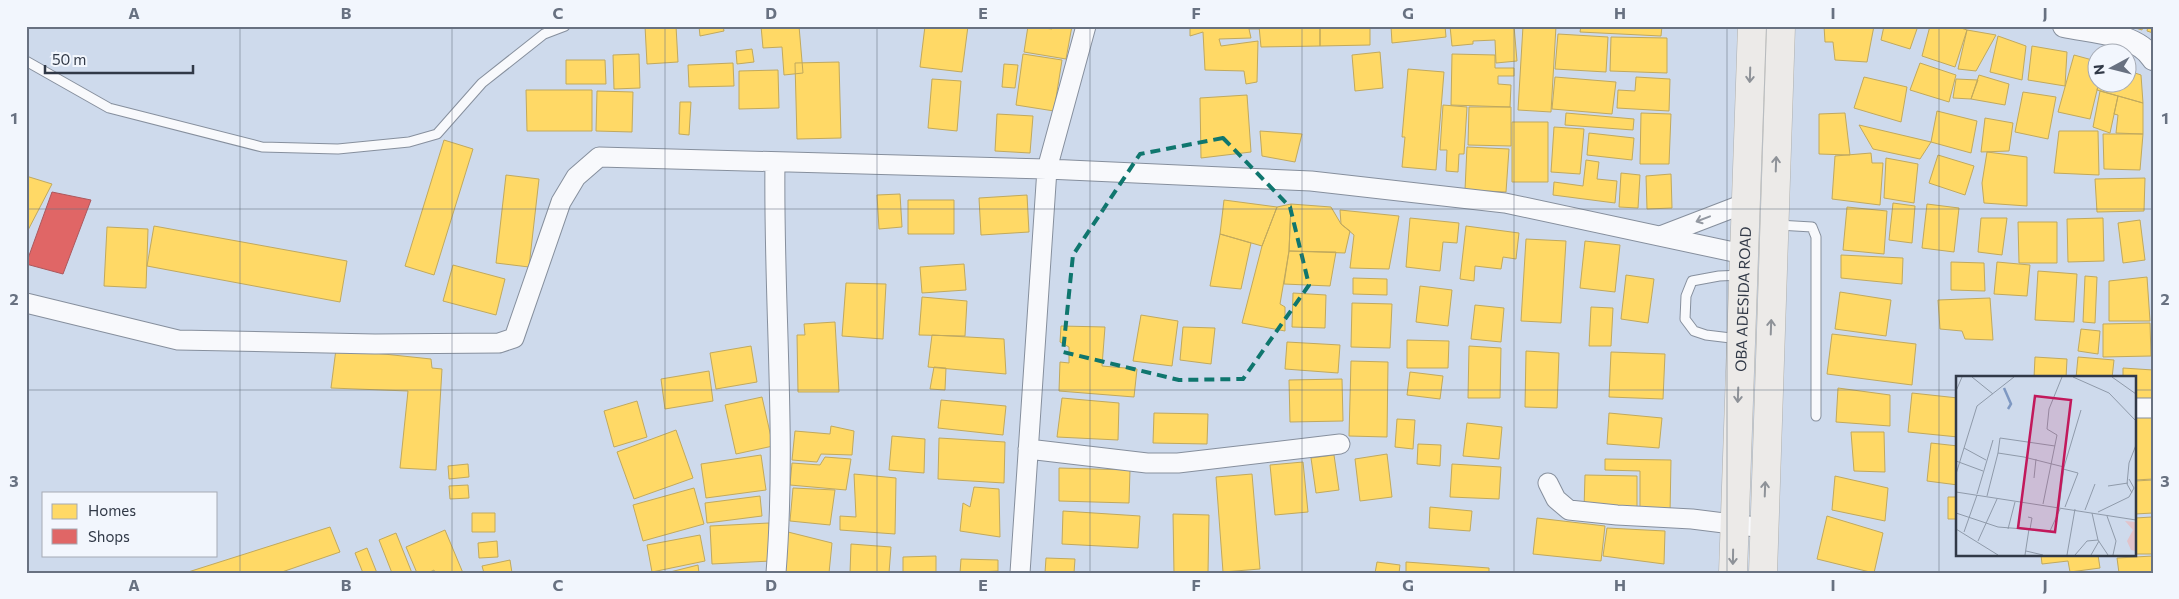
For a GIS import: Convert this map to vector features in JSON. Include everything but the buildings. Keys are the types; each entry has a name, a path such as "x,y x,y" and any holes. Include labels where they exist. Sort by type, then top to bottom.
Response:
{"main road":[{"name":"OBA ADESIDA ROAD","path":"1733,573 1742,264 1752,26"},
{"name":"OBA ADESIDA ROAD","path":"1763,573 1780,26"}],"street":[{"path":"1020,573 1047,169 1086,26"},
{"path":"2064,26 2129,40 2149,52 2153,59"},
{"path":"26,303 178,340 374,344 499,343 514,338 561,202 576,177 599,157 1047,169 1311,181 1407,190 1505,203 1660,236 1742,264"},
{"path":"775,162 774,233 780,411 776,573"},
{"path":"1660,236 1746,203"},
{"path":"2136,408 2153,408"},
{"path":"1028,449 1147,463 1178,463 1340,444"},
{"path":"1548,482 1556,499 1570,510 1764,528"}],"lane":[{"path":"26,61 109,108 262,147 338,149 410,142 437,134 482,83 544,34 565,26"},
{"path":"1774,225 1812,227 1816,237 1816,416"},
{"path":"1740,339 1706,336 1694,331 1685,319 1686,296 1692,281 1719,276 1742,264"}],"highlighted area":[{"path":"1223,138 1290,207 1309,285 1243,379 1179,380 1063,352 1073,255 1140,154"}]}
